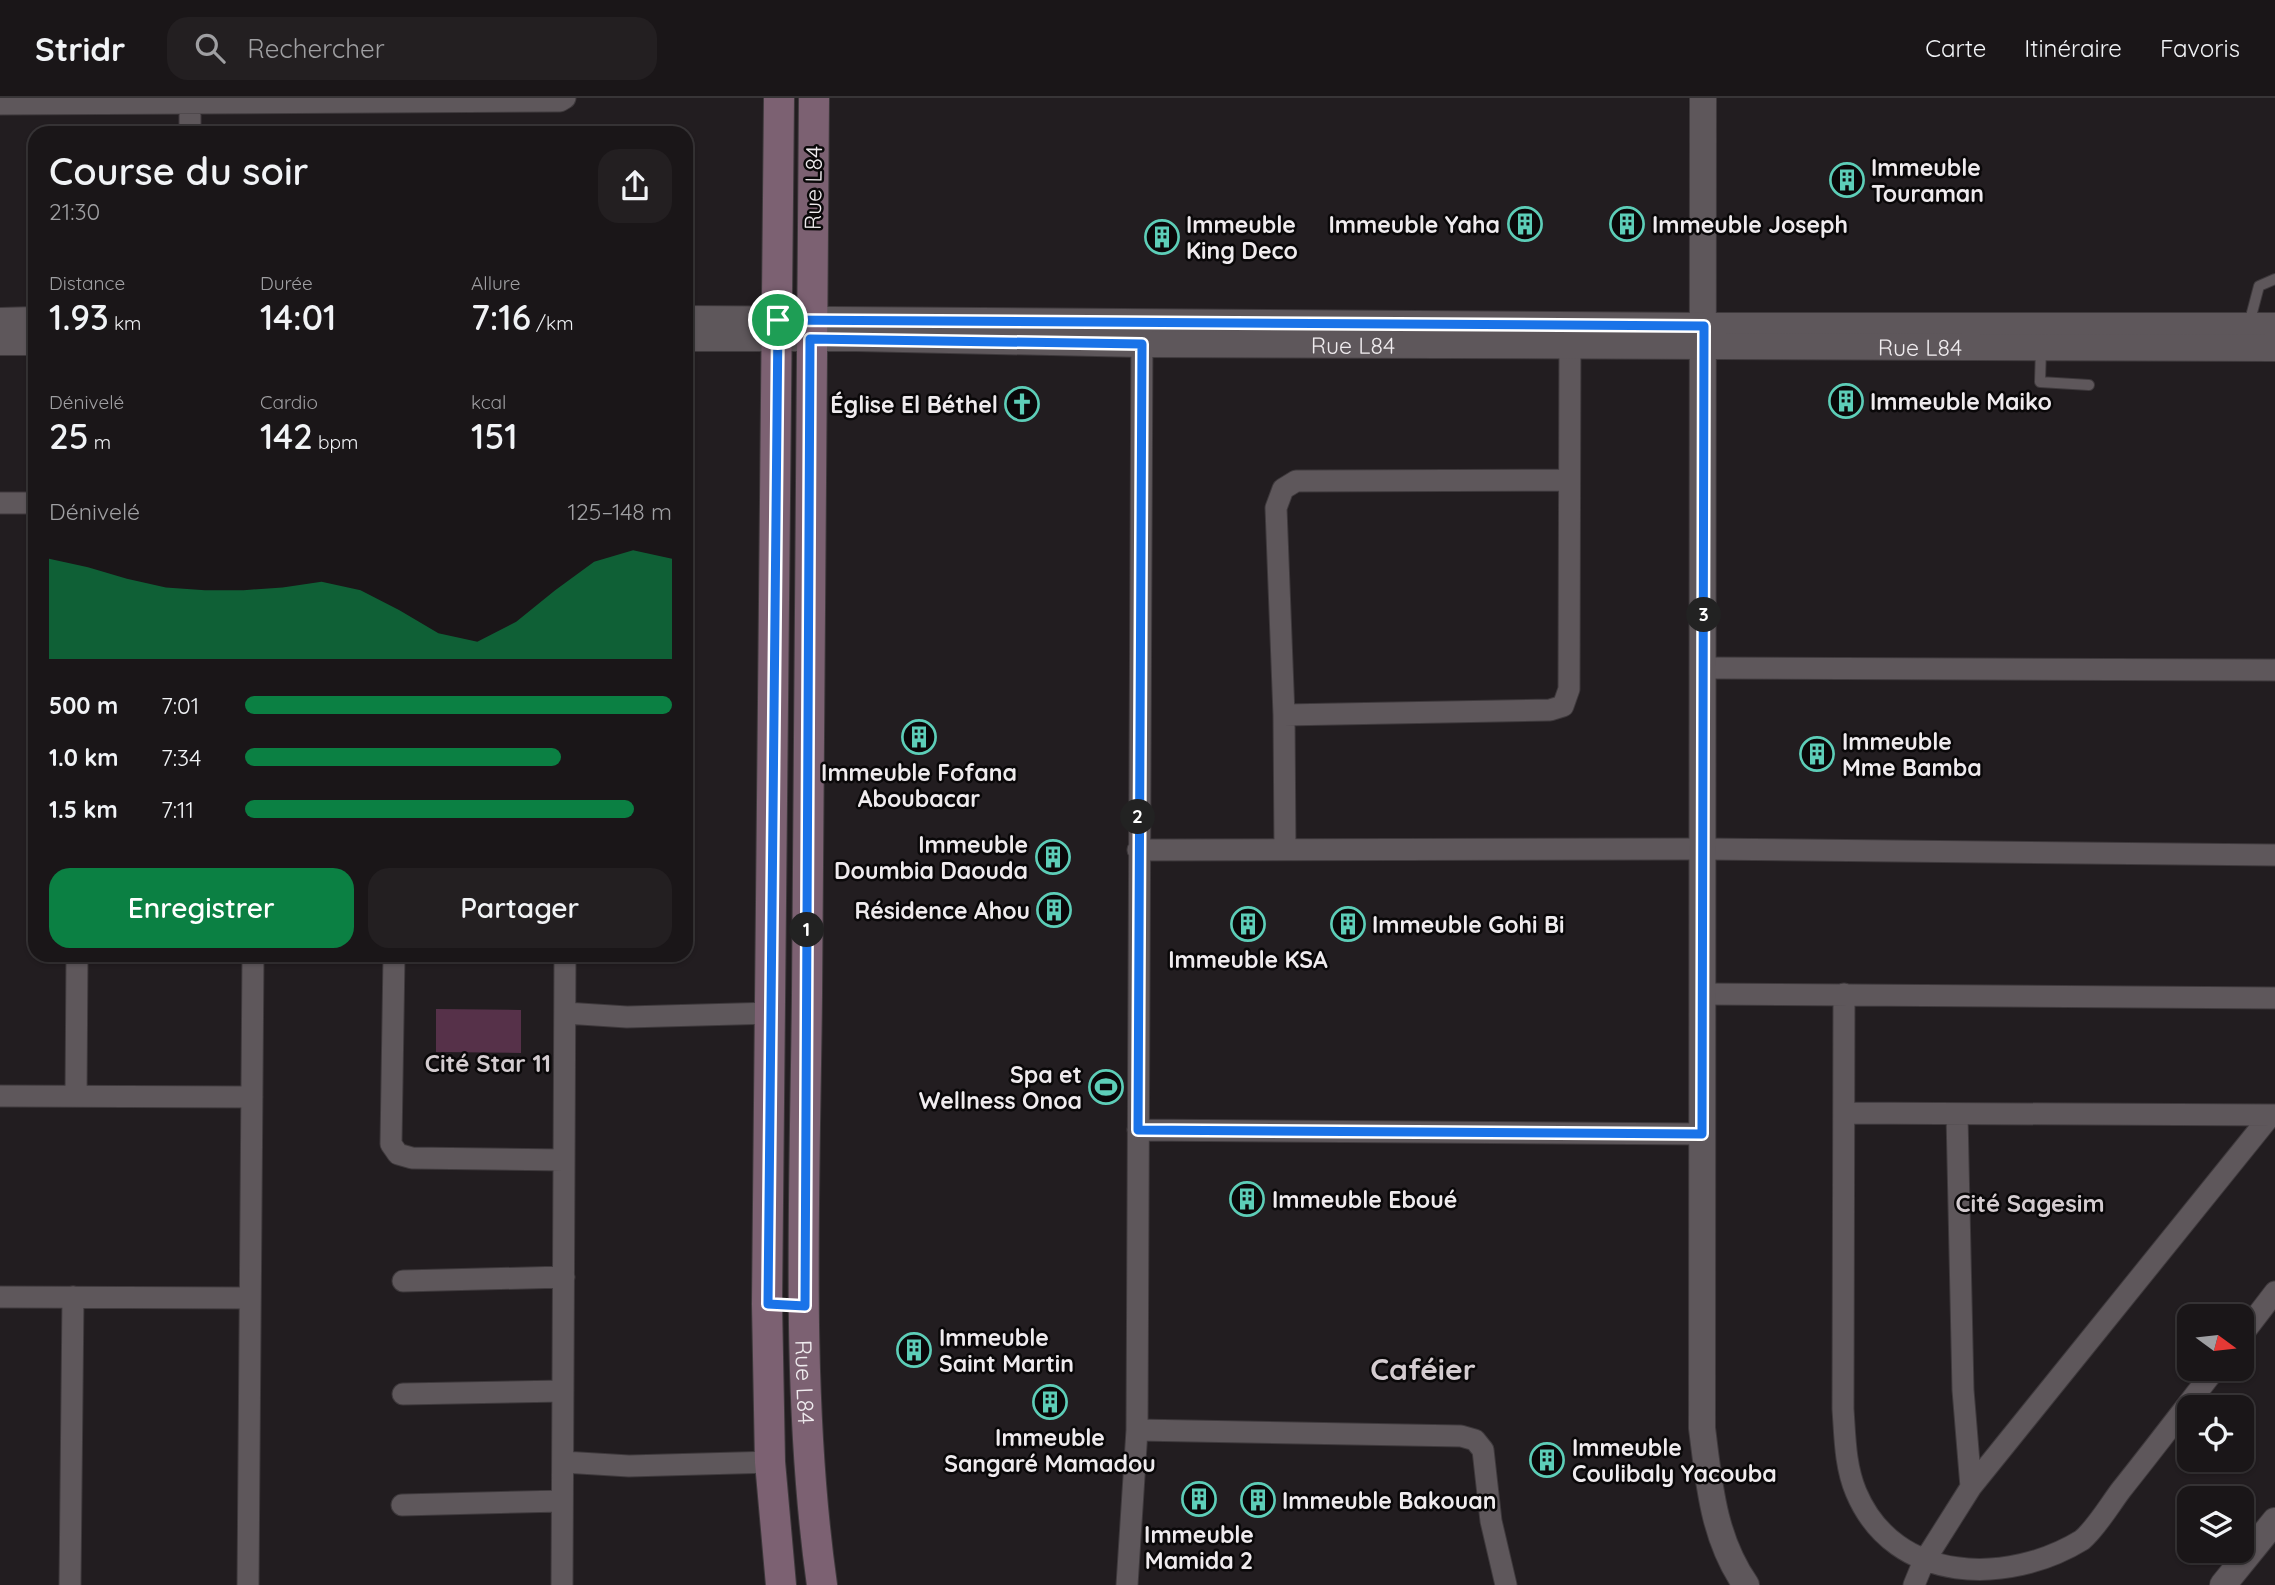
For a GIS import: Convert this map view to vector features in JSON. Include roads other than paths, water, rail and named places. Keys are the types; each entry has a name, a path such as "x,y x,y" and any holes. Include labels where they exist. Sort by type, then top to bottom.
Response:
{"main road":[{"name":"Rue L84","path":"779,98 768,1304 770,1462 781,1585"},
{"name":"Rue L84","path":"814,98 810,329 805,1306 811,1471 822,1585"},
{"path":"768,1304 805,1306"}],"street":[{"path":"0,104 560,101 565,98"},
{"path":"1703,98 1702,1428 1713,1514 1737,1571 1746,1585"},
{"path":"190,102 190,126"},
{"name":"Rue L84","path":"693,319 778,330"},
{"path":"0,321 28,320"},
{"name":"Rue L84","path":"693,337 810,329 1704,335 2275,326"},
{"path":"1127,1585 1137,1430 1142,333"},
{"path":"1284,715 1550,710 1563,706 1569,689 1570,334"},
{"name":"Rue L84","path":"1704,335 2041,347 2275,348"},
{"path":"0,342 28,342"},
{"path":"1285,849 1284,715 1276,508 1283,489 1296,481 1568,480"},
{"path":"0,503 28,503"},
{"path":"1704,668 2275,670"},
{"path":"1138,850 1703,849 2275,855"},
{"path":"76,1096 77,962"},
{"path":"248,1585 253,962"},
{"path":"394,962 391,1144 398,1154 412,1158 564,1160"},
{"path":"562,1585 565,962"},
{"path":"1702,994 2275,998"},
{"path":"1844,995 1843,1409 1847,1460 1856,1493 1883,1534 1923,1563 1976,1580 2005,1579 2034,1572 2083,1539 2206,1381"},
{"path":"565,1013 627,1017 772,1013"},
{"path":"0,1096 252,1097"},
{"path":"1844,1113 2273,1115"},
{"path":"1957,1115 1963,1390 1971,1487"},
{"path":"1914,1585 1923,1563 1971,1487 2273,1115"},
{"path":"1138,1130 1702,1134"},
{"path":"403,1281 564,1277"},
{"path":"2254,1319 2275,1292"},
{"path":"0,1297 250,1298"},
{"path":"70,1585 73,1297"},
{"path":"403,1394 563,1391"},
{"path":"1137,1430 1461,1436 1475,1440 1483,1450 1486,1464 1491,1521 1506,1585"},
{"path":"563,1462 629,1466 770,1462"},
{"path":"402,1505 562,1501"},
{"path":"2223,1585 2275,1521"}],"lane":[{"path":"2248,327 2259,286 2275,279"},
{"path":"2041,347 2040,382 2089,385"}],"place":[{"name":"Immeuble Touraman","path":"1847,180"},
{"name":"Immeuble Yaha","path":"1525,224"},
{"name":"Immeuble Joseph","path":"1627,224"},
{"name":"Immeuble King Deco","path":"1162,237"},
{"name":"Immeuble Maiko","path":"1846,401"},
{"name":"Église El Béthel","path":"1022,404"},
{"name":"Immeuble Fofana Aboubacar","path":"919,737"},
{"name":"Immeuble Mme Bamba","path":"1817,754"},
{"name":"Immeuble Doumbia Daouda","path":"1053,857"},
{"name":"Résidence Ahou","path":"1054,910"},
{"name":"Immeuble KSA","path":"1248,924"},
{"name":"Immeuble Gohi Bi","path":"1348,924"},
{"name":"Spa et Wellness Onoa","path":"1106,1087"},
{"name":"Immeuble Eboué","path":"1247,1199"},
{"name":"Immeuble Saint Martin","path":"914,1350"},
{"name":"Immeuble Sangaré Mamadou","path":"1050,1402"},
{"name":"Immeuble Coulibaly Yacouba","path":"1547,1460"},
{"name":"Immeuble Mamida 2","path":"1199,1499"},
{"name":"Immeuble Bakouan","path":"1258,1500"}],"district":[{"name":"Cité Star 11","path":"488,1063"},
{"name":"Cité Sagesim","path":"2030,1203"},
{"name":"Caféier","path":"1423,1369"}]}
